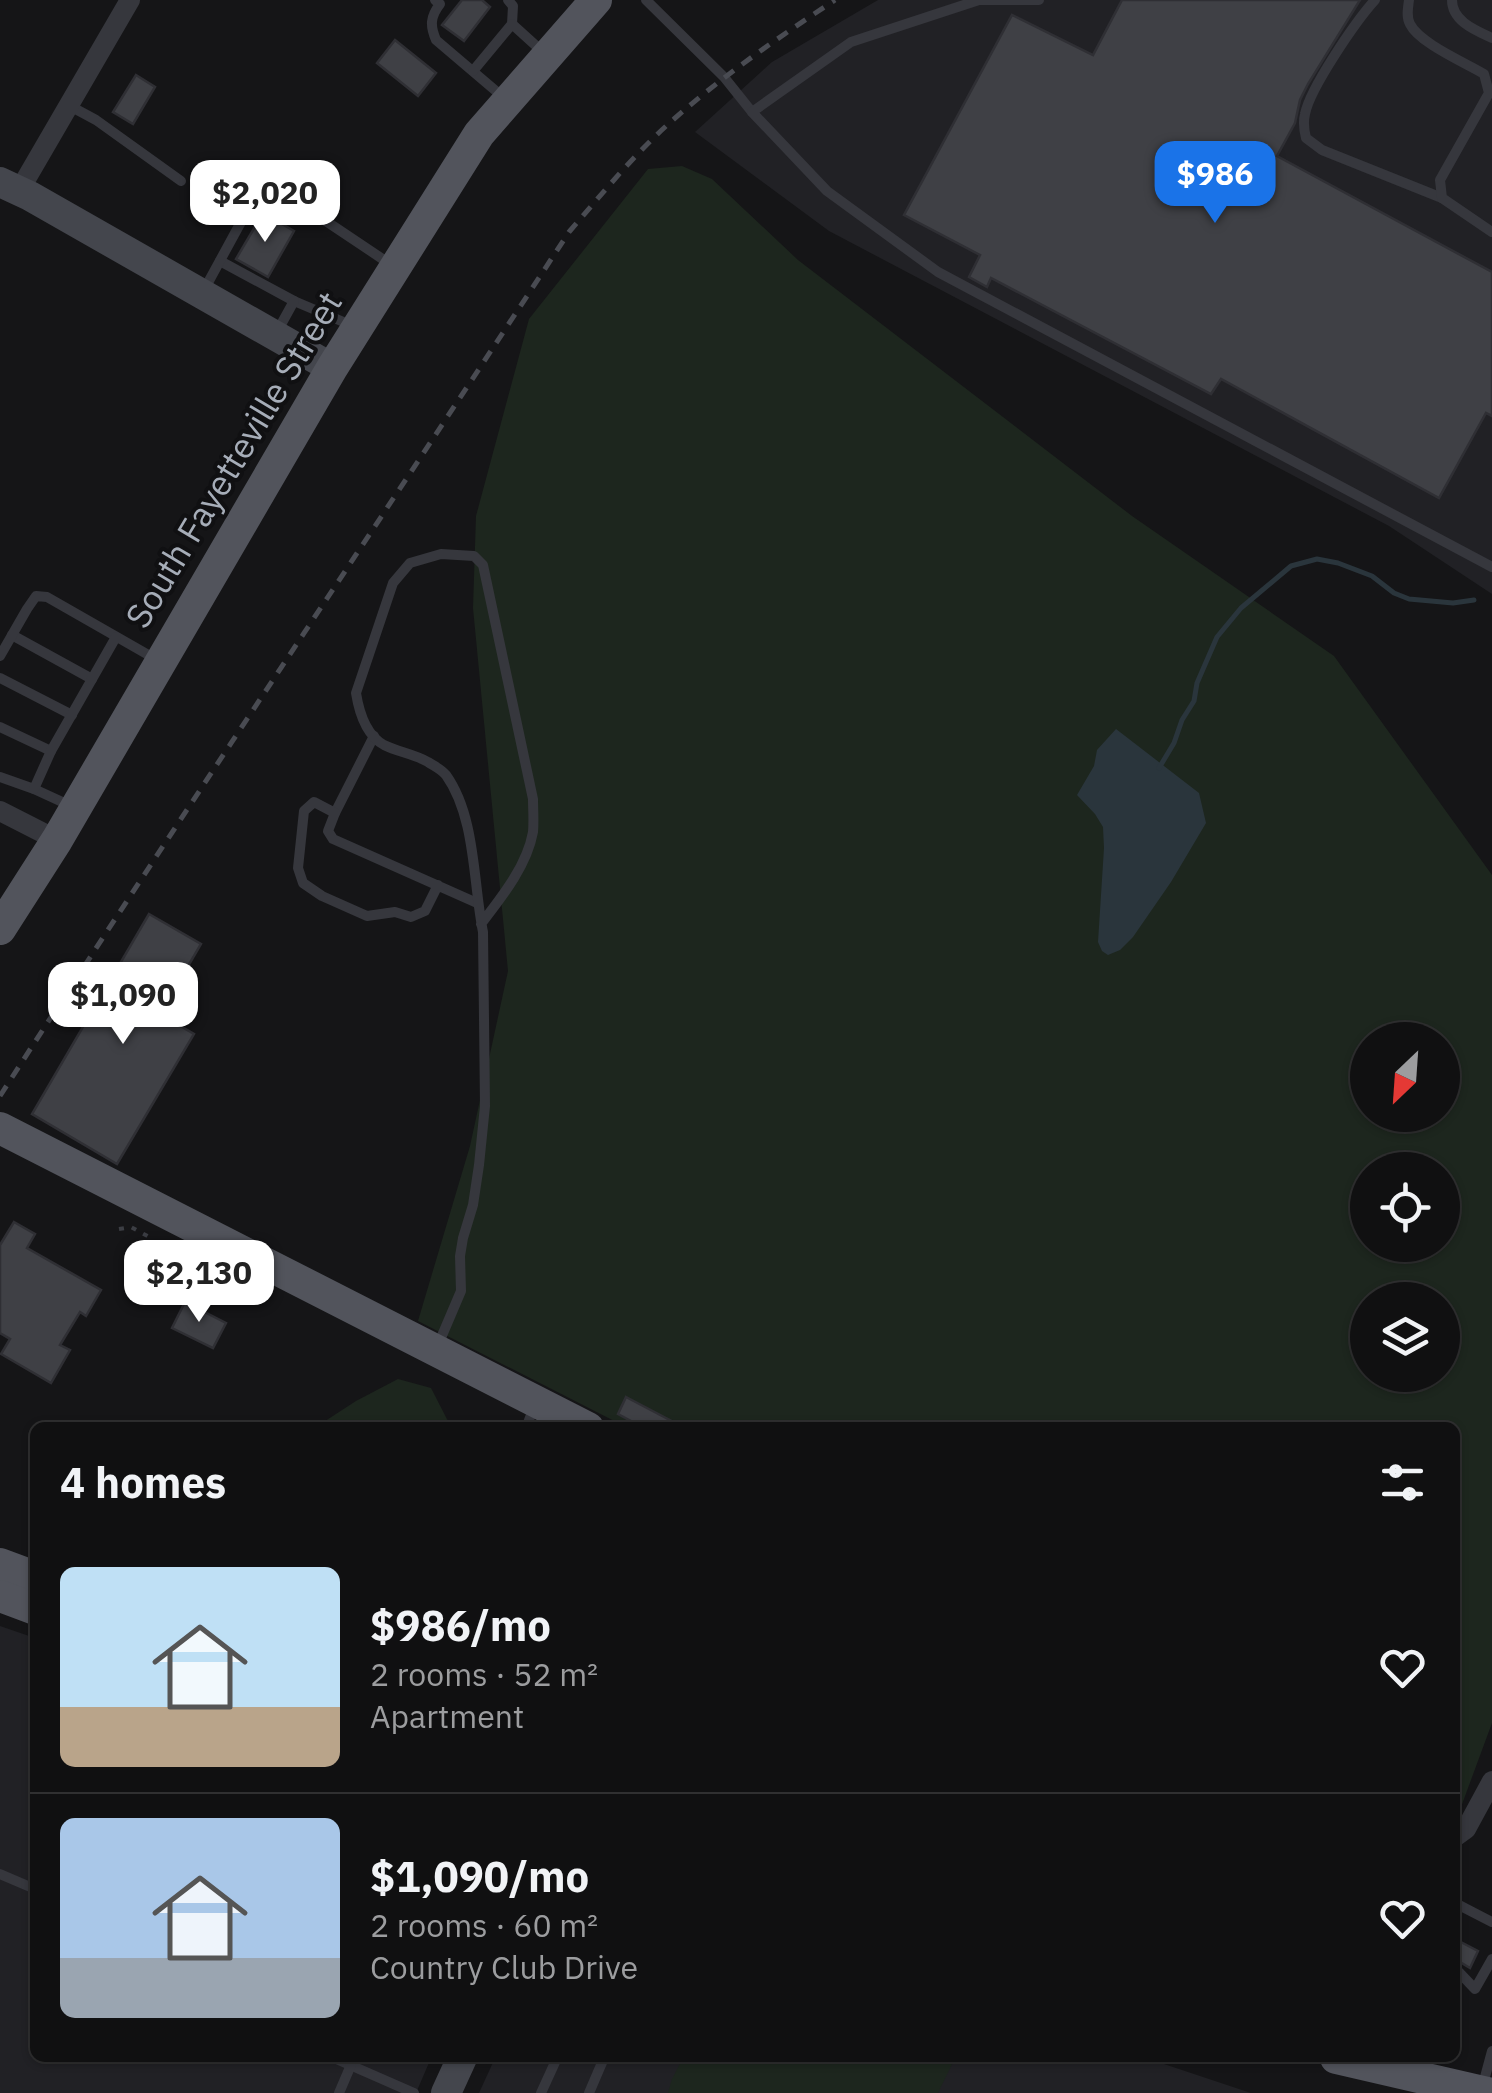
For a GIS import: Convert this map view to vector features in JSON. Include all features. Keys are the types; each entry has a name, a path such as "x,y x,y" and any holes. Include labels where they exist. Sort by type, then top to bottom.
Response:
{"main road":[{"name":"South Fayetteville Street","path":"0,930 76,808 332,368 478,134 596,0"},
{"path":"0,1128 436,1350 532,1414 564,1422"},
{"path":"0,1564 30,1575"},
{"path":"0,1596 30,1606"},
{"path":"1354,2062 1485,2092"}],"street":[{"path":"130,0 69,105 9,186 332,368"},
{"path":"0,811 57,840"},
{"path":"1460,1833 1492,1781"},
{"path":"446,2093 460,2062"}],"lane":[{"path":"472,71 512,24 513,6 508,0"},
{"path":"646,0 724,77 827,191 938,272 1492,567"},
{"path":"752,112 851,42 979,0 1040,0"},
{"path":"1375,0 1333,58 1307,107 1306,138 1322,150 1442,198 1492,232"},
{"path":"1410,0 1410,26 1426,40 1484,74 1491,92 1440,180 1442,198"},
{"path":"1452,0 1452,11 1458,19 1492,38"},
{"path":"439,1 432,14 431,28 436,40 507,101"},
{"path":"512,24 547,56"},
{"path":"69,105 180,181"},
{"path":"202,294 253,200 273,191 290,197 395,268"},
{"path":"220,260 294,301 357,328"},
{"path":"275,335 294,301"},
{"path":"436,1350 461,1291 460,1256 480,1166 485,1106 481,924 470,842 458,797 444,772 422,758 383,744 369,732 356,692 392,583 410,562 442,554 474,556 483,564 533,799 533,832 528,848 481,924"},
{"path":"0,656 36,596 47,597 161,662"},
{"path":"12,635 92,679"},
{"path":"34,789 51,751 116,637"},
{"path":"0,678 72,715"},
{"path":"0,727 51,751"},
{"path":"374,736 328,830 333,839 478,903"},
{"path":"0,778 76,808"},
{"path":"335,813 314,802 304,811 298,868 304,883 322,896 368,916 395,912 411,917 425,911 438,885"},
{"path":"0,1874 30,1887"},
{"path":"1460,1906 1492,1922"},
{"path":"1460,1973 1475,1989 1492,1959"},
{"path":"1485,2092 1492,2051"},
{"path":"342,2062 414,2093"},
{"path":"540,2093 554,2062"},
{"path":"589,2093 602,2062"},
{"path":"339,2093 351,2066"}],"path":[{"path":"119,1230 131,1227 150,1238 148,1244 184,1262"}],"shaded area":[{"path":"878,0 1492,0 1492,594 1389,526 829,231 695,132 772,62"},
{"path":"682,166 712,179 798,260 1132,516 1334,656 1492,875 1492,1723 1460,1808 1460,1422 616,1422 418,1321 470,1146 508,971 473,608 476,516 529,319 648,169"},
{"path":"1116,729 1199,793 1206,823 1133,937 1108,955 1098,942 1103,827 1077,795 1094,766 1097,750"},
{"path":"398,1379 431,1388 448,1422 324,1422"},
{"path":"0,1626 30,1636 30,2062 429,2062 416,2093 0,2093"},
{"path":"493,2062 1158,2062 1251,2093 479,2093"},
{"path":"681,2062 953,2062 938,2093 668,2093"}],"building":[{"path":"462,0 482,0 490,7 464,41 442,25"},
{"path":"1122,0 1360,0 1308,84 1295,123 1277,156 1492,272 1492,416 1486,413 1439,498 1221,379 1211,394 991,278 987,287 969,277 980,255 904,215 1012,15 1093,55"},
{"path":"395,40 436,73 418,96 377,63"},
{"path":"136,75 155,87 133,124 113,112"},
{"path":"263,213 294,231 268,277 236,259"},
{"path":"149,914 201,944 160,1014 194,1034 117,1164 32,1114"},
{"path":"14,1222 35,1234 27,1248 101,1290 86,1316 80,1312 60,1345 70,1350 51,1383 1,1354 10,1339 0,1333 0,1245"},
{"path":"185,1302 226,1323 213,1348 172,1328"},
{"path":"626,1397 674,1422 633,1422 618,1414"},
{"path":"1460,1942 1478,1951 1470,1968 1460,1962"}],"waterway":[{"path":"1159,768 1194,701 1197,683 1217,637 1241,608 1291,566 1317,559 1372,576 1409,599 1453,603 1474,600"}],"railway":[{"path":"0,1096 569,232 674,119 752,57 835,0"}]}
